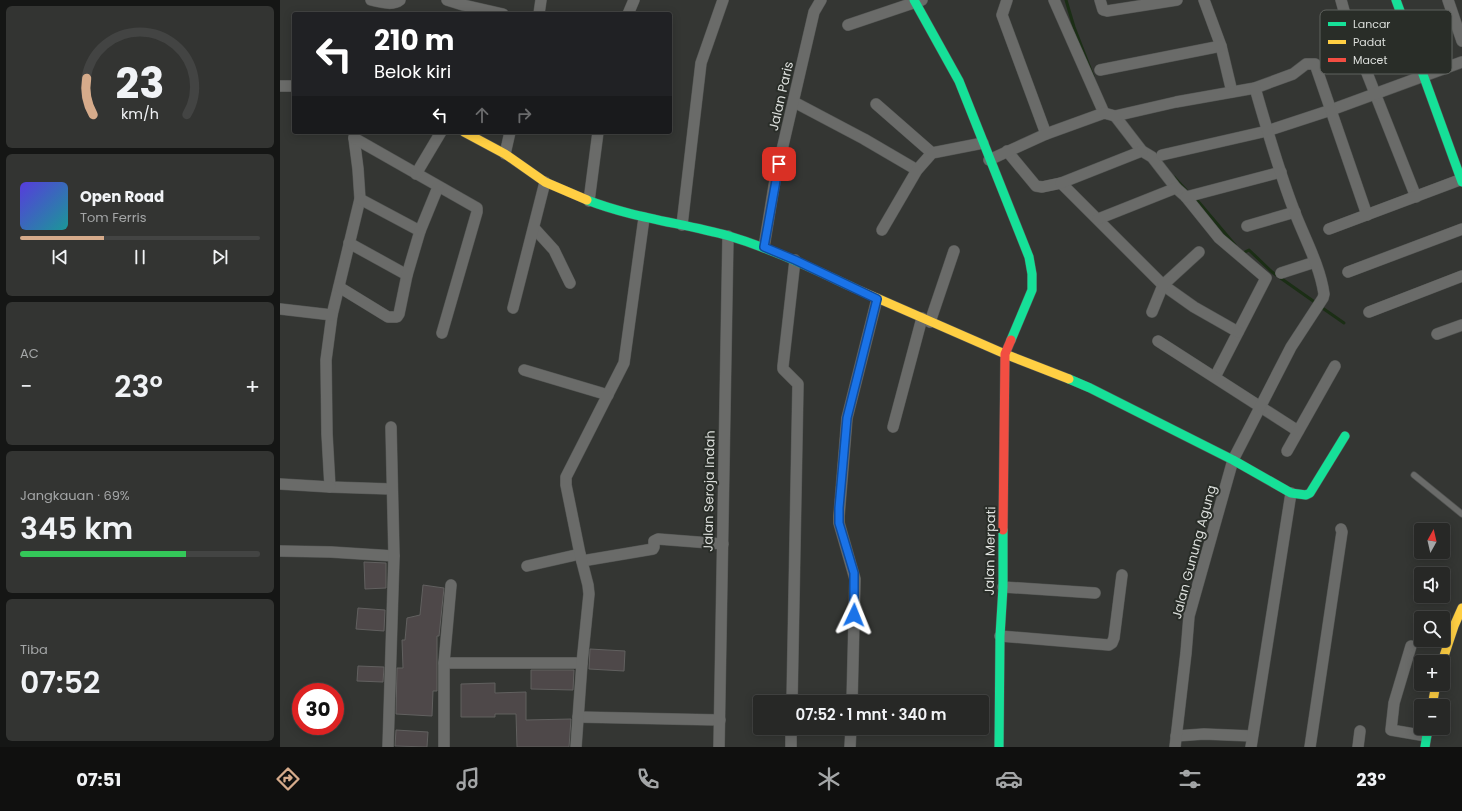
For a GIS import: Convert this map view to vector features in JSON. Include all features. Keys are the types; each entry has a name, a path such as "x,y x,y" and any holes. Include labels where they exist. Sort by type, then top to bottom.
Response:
{"street":[{"path":"371,0 391,3 396,3 400,0"},
{"path":"447,0 463,10 483,12"},
{"path":"539,12 542,0"},
{"path":"629,12 634,0"},
{"path":"682,225 701,63 723,0"},
{"name":"Jalan Paris","path":"764,247 775,180 814,12 821,0"},
{"path":"1007,0 1002,11 1002,15 1046,134"},
{"path":"1054,0 1110,114 1142,151 1152,157 1176,188 1186,197 1219,238 1266,278 1215,377"},
{"path":"1100,0 1103,10 1107,11 1177,0"},
{"path":"1204,0 1221,46 1232,92"},
{"path":"1341,0 1344,10"},
{"path":"1396,0 1400,10"},
{"path":"1448,0 1452,10"},
{"path":"848,25 917,1 956,75 1029,258 1033,280 1029,297 1005,354"},
{"path":"1452,11 1462,40"},
{"path":"1100,70 1221,46"},
{"path":"1452,66 1462,62"},
{"path":"989,160 1046,134 1110,114 1255,88 1293,74 1306,64 1315,64 1367,215"},
{"path":"1368,74 1416,197"},
{"path":"1162,155 1267,131 1331,110 1429,74"},
{"path":"1329,230 1462,180 1423,76"},
{"path":"280,86 292,86"},
{"name":"Jalan Gunung Agung","path":"1176,742 1189,616 1233,460 1291,347 1323,298 1323,289 1315,262 1281,172 1267,131 1255,88"},
{"path":"794,102 864,139 917,170"},
{"path":"876,104 932,153"},
{"path":"416,174 440,134"},
{"path":"468,134 505,154 546,182 589,202 644,218 728,236 764,247 877,299 1005,354 1090,388 1233,460 1291,493 1306,495 1310,493 1345,436"},
{"path":"505,154 510,134"},
{"path":"589,202 598,134"},
{"path":"355,135 416,174 475,206 477,210 442,333"},
{"path":"330,487 325,375 326,360 332,315 360,199 355,135"},
{"path":"882,230 917,170 932,153 983,142"},
{"path":"1008,151 1036,186 1042,187 1061,183 1142,151"},
{"path":"1186,197 1281,172"},
{"path":"513,308 546,182"},
{"path":"1061,183 1163,285 1194,307 1238,332"},
{"path":"339,287 388,317 397,317 420,231 438,187"},
{"path":"1098,219 1176,188"},
{"path":"360,199 420,231"},
{"path":"1247,226 1295,212"},
{"path":"576,747 589,594 566,485 566,477 608,395 625,358 644,218"},
{"path":"534,228 554,250 570,283"},
{"path":"1348,272 1462,229"},
{"name":"Jalan Seroja Indah","path":"720,747 728,236"},
{"path":"349,243 407,275"},
{"path":"893,427 926,320 954,251"},
{"path":"1152,312 1163,285 1199,252"},
{"path":"792,695 798,384 783,369 783,366 795,260"},
{"path":"1281,273 1315,262"},
{"path":"1369,312 1462,276"},
{"path":"852,695 855,579 839,523 839,516 847,418 877,299"},
{"path":"280,309 332,315"},
{"path":"1437,334 1462,325"},
{"path":"1158,341 1298,431"},
{"name":"Jalan Merpati","path":"999,747 1000,636 1003,587 1005,354"},
{"path":"1287,451 1335,366"},
{"path":"524,370 608,395"},
{"path":"388,747 394,556 390,427"},
{"path":"280,484 391,489"},
{"path":"1176,742 1204,734 1252,742 1291,493"},
{"path":"1310,747 1341,529"},
{"path":"527,566 581,557 653,549 654,541 658,539 722,544"},
{"path":"280,551 331,552 394,556"},
{"path":"1000,636 1109,645 1112,643 1114,638 1122,575"},
{"path":"444,747 444,662 451,584"},
{"path":"1003,587 1095,593"},
{"path":"1444,655 1462,608"},
{"path":"1411,646 1394,703 1391,730 1426,737"},
{"path":"444,662 582,663"},
{"path":"578,717 720,720"},
{"path":"1358,747 1360,731"},
{"path":"791,735 791,747"},
{"path":"850,747 851,735"}],"lane":[{"path":"1414,475 1462,514"}],"building":[{"path":"364,562 386,563 386,588 365,589"},
{"path":"423,585 444,588 439,636 437,636 437,691 433,691 432,716 396,714 397,668 403,668 402,640 405,640 407,618 420,615"},
{"path":"358,608 385,610 384,631 356,629"},
{"path":"590,649 625,651 624,671 589,669"},
{"path":"358,666 384,667 383,682 357,681"},
{"path":"531,670 574,670 573,690 531,689"},
{"path":"495,683 495,693 526,692 526,720 571,719 569,747 517,747 516,714 495,714 495,717 461,717 461,684"},
{"path":"396,730 428,732 427,747 395,746"}],"waterway":[{"path":"1066,0 1074,27 1093,76"},
{"path":"1174,177 1186,190"},
{"path":"1197,200 1235,245"},
{"path":"1242,252 1243,253 1249,250 1272,272 1316,303"},
{"path":"1321,307 1344,323"}],"traffic: fast":[{"path":"914,0 959,81 1029,257 1032,274 1032,290 1011,340"},
{"path":"1396,0 1400,10"},
{"path":"1423,74 1462,182"},
{"path":"587,200 640,216 711,231 745,241 793,260 854,288"},
{"path":"1069,379 1090,388 1233,460 1291,493 1306,495 1310,493 1345,436"},
{"path":"999,747 1003,530"},
{"path":"1425,747 1427,735"}],"traffic: slow":[{"path":"468,134 505,154 545,182 587,200"},
{"path":"854,288 1005,354 1069,379"},
{"path":"1444,655 1462,608"},
{"path":"1433,699 1435,691"}],"traffic: jam":[{"path":"1003,530 1005,354 1011,340"}],"route":[{"path":"779,164 764,247 877,299 847,418 839,508 839,523 855,579 854,615"}]}
